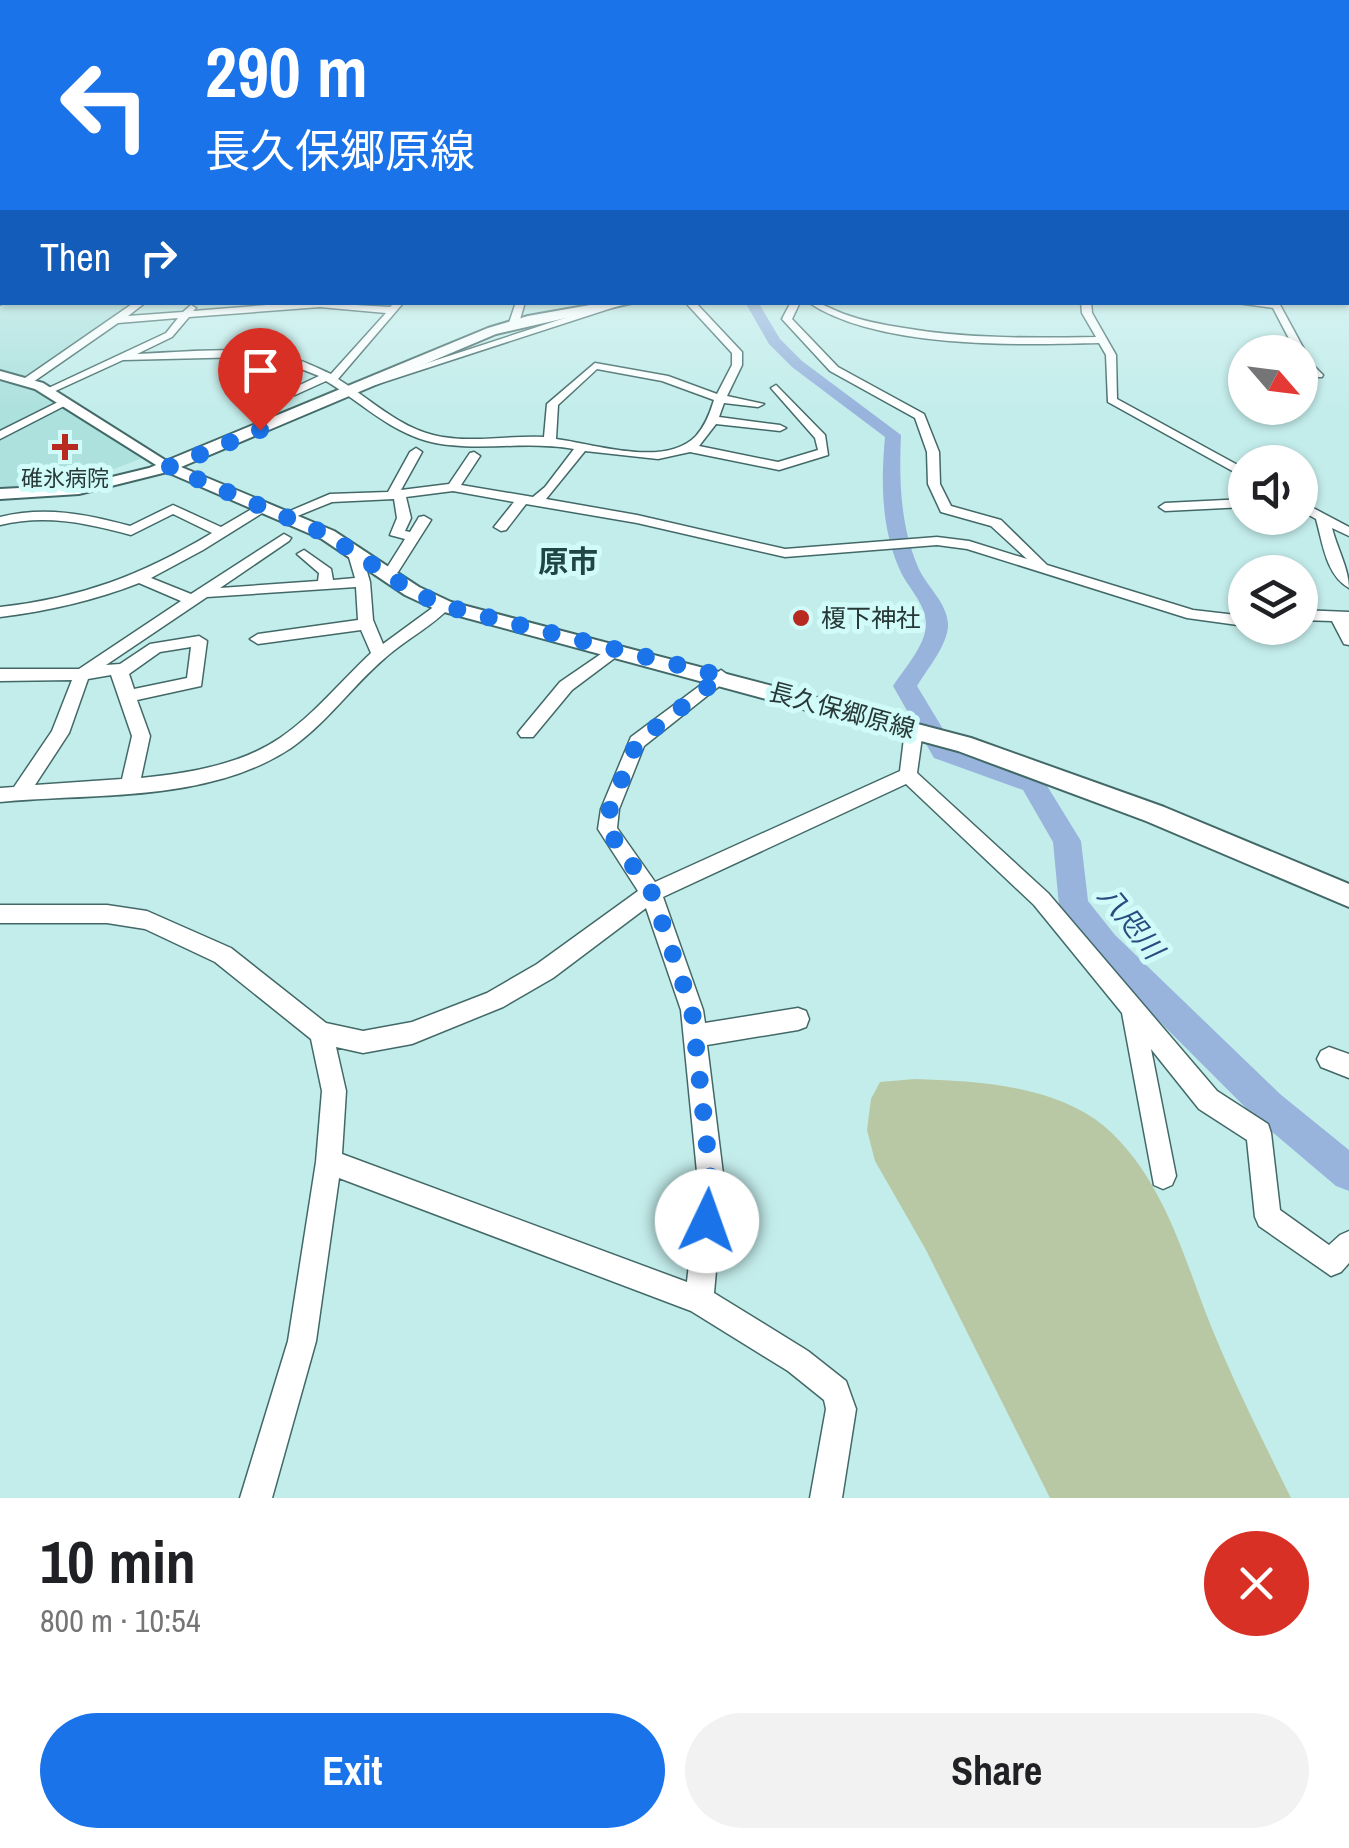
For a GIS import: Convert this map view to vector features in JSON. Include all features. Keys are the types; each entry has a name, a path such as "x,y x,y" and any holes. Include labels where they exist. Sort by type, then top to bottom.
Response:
{"main road":[{"path":"0,494 26,496 94,489 169,467 514,324 614,305"},
{"name":"長久保郷原線","path":"169,467 328,535 385,574 444,606 722,676 914,730 1096,792 1349,896"}],"street":[{"path":"29,380 138,305"},
{"path":"47,391 169,335 192,305"},
{"path":"116,320 306,305"},
{"path":"332,305 390,310"},
{"path":"291,394 331,376 372,338 396,305"},
{"path":"514,324 520,305"},
{"path":"372,383 619,305"},
{"path":"690,448 714,420 724,381 737,365 737,352 692,305"},
{"path":"794,305 787,319 834,369 920,416 933,452 934,484 946,509 996,523 1044,567"},
{"path":"818,305 836,314 956,338 1100,340"},
{"path":"1087,305 1100,340 1111,355 1112,400 1228,465"},
{"path":"1276,305 1292,335"},
{"path":"204,327 221,311"},
{"path":"121,357 170,354 283,359 331,376 378,413 436,440 550,441 582,448 668,455 690,448 779,466 824,452 822,437 776,388"},
{"path":"550,441 554,404 595,366 664,378 721,399 758,404"},
{"path":"0,375 29,380 169,467"},
{"path":"0,436 66,402"},
{"path":"714,420 780,428"},
{"path":"501,527 530,499 549,490 582,448"},
{"path":"416,452 396,496 404,518 397,535 416,536"},
{"path":"453,488 474,456"},
{"path":"285,516 330,498 396,496 453,488 530,499 785,553 937,541 990,550 1192,615 1228,620"},
{"path":"1,521 26,496"},
{"path":"1165,507 1228,504"},
{"path":"0,612 84,600 143,580 262,507"},
{"path":"1,521 29,512 80,516 132,531 173,509 222,533"},
{"path":"1318,515 1349,532"},
{"path":"1322,517 1336,568 1349,584"},
{"path":"385,574 393,569 424,520"},
{"path":"10,794 60,733 82,674 284,538"},
{"path":"304,554 326,572 325,584"},
{"path":"355,554 363,582 367,624 379,654"},
{"path":"143,580 196,594 363,582"},
{"path":"10,794 130,786 233,767 267,754 333,704 379,654 444,606"},
{"path":"1318,615 1343,616 1349,640"},
{"path":"258,639 367,624"},
{"path":"118,673 156,648 200,641 194,682 128,696"},
{"path":"526,733 566,686 614,650"},
{"path":"0,675 82,674 119,669 141,736 130,786"},
{"path":"699,1300 711,1182 692,1010 652,893 613,844 607,829 610,808 637,742 722,676"},
{"path":"908,775 914,730"},
{"path":"0,914 107,914 147,920 222,955 321,1033 364,1042 412,1033 495,1000 544,971 652,893 908,775"},
{"path":"908,775 1041,900 1208,1100 1259,1133 1268,1217 1331,1262 1349,1244"},
{"path":"1132,1009 1163,1176"},
{"path":"695,1036 798,1019"},
{"path":"256,1498 302,1341 329,1162 334,1091 321,1033"},
{"path":"329,1162 699,1300 798,1361 836,1392 841,1409 826,1498"}],"shaded area":[{"path":"0,305 133,305 27,376 0,373"},
{"path":"0,377 23,381 60,403 0,435"},
{"name":"碓氷病院","path":"63,405 145,457 83,481 58,471 33,493 0,491 0,438"}],"green space":[{"path":"915,1079 988,1084 1038,1094 1084,1112 1123,1145 1166,1212 1225,1359 1291,1498 1050,1498 926,1250 875,1161 867,1130 871,1099 880,1082"}],"waterway":[{"name":"八咫川","path":"753,305 774,341 797,364 893,435 889,487 908,567 932,606 937,623 934,638 905,686 943,751 1032,783 1067,841 1074,905 1104,945 1268,1106 1349,1173"}],"place":[{"name":"碓氷病院","path":"65,447"},
{"name":"榎下神社","path":"801,618"}],"district":[{"name":"原市","path":"568,562"}],"route":[{"path":"260,430 169,467 328,535 412,591 444,606 515,627 722,676 652,726 637,742 610,808 607,829 613,844 652,893 692,1010 711,1182 707,1221"}]}
